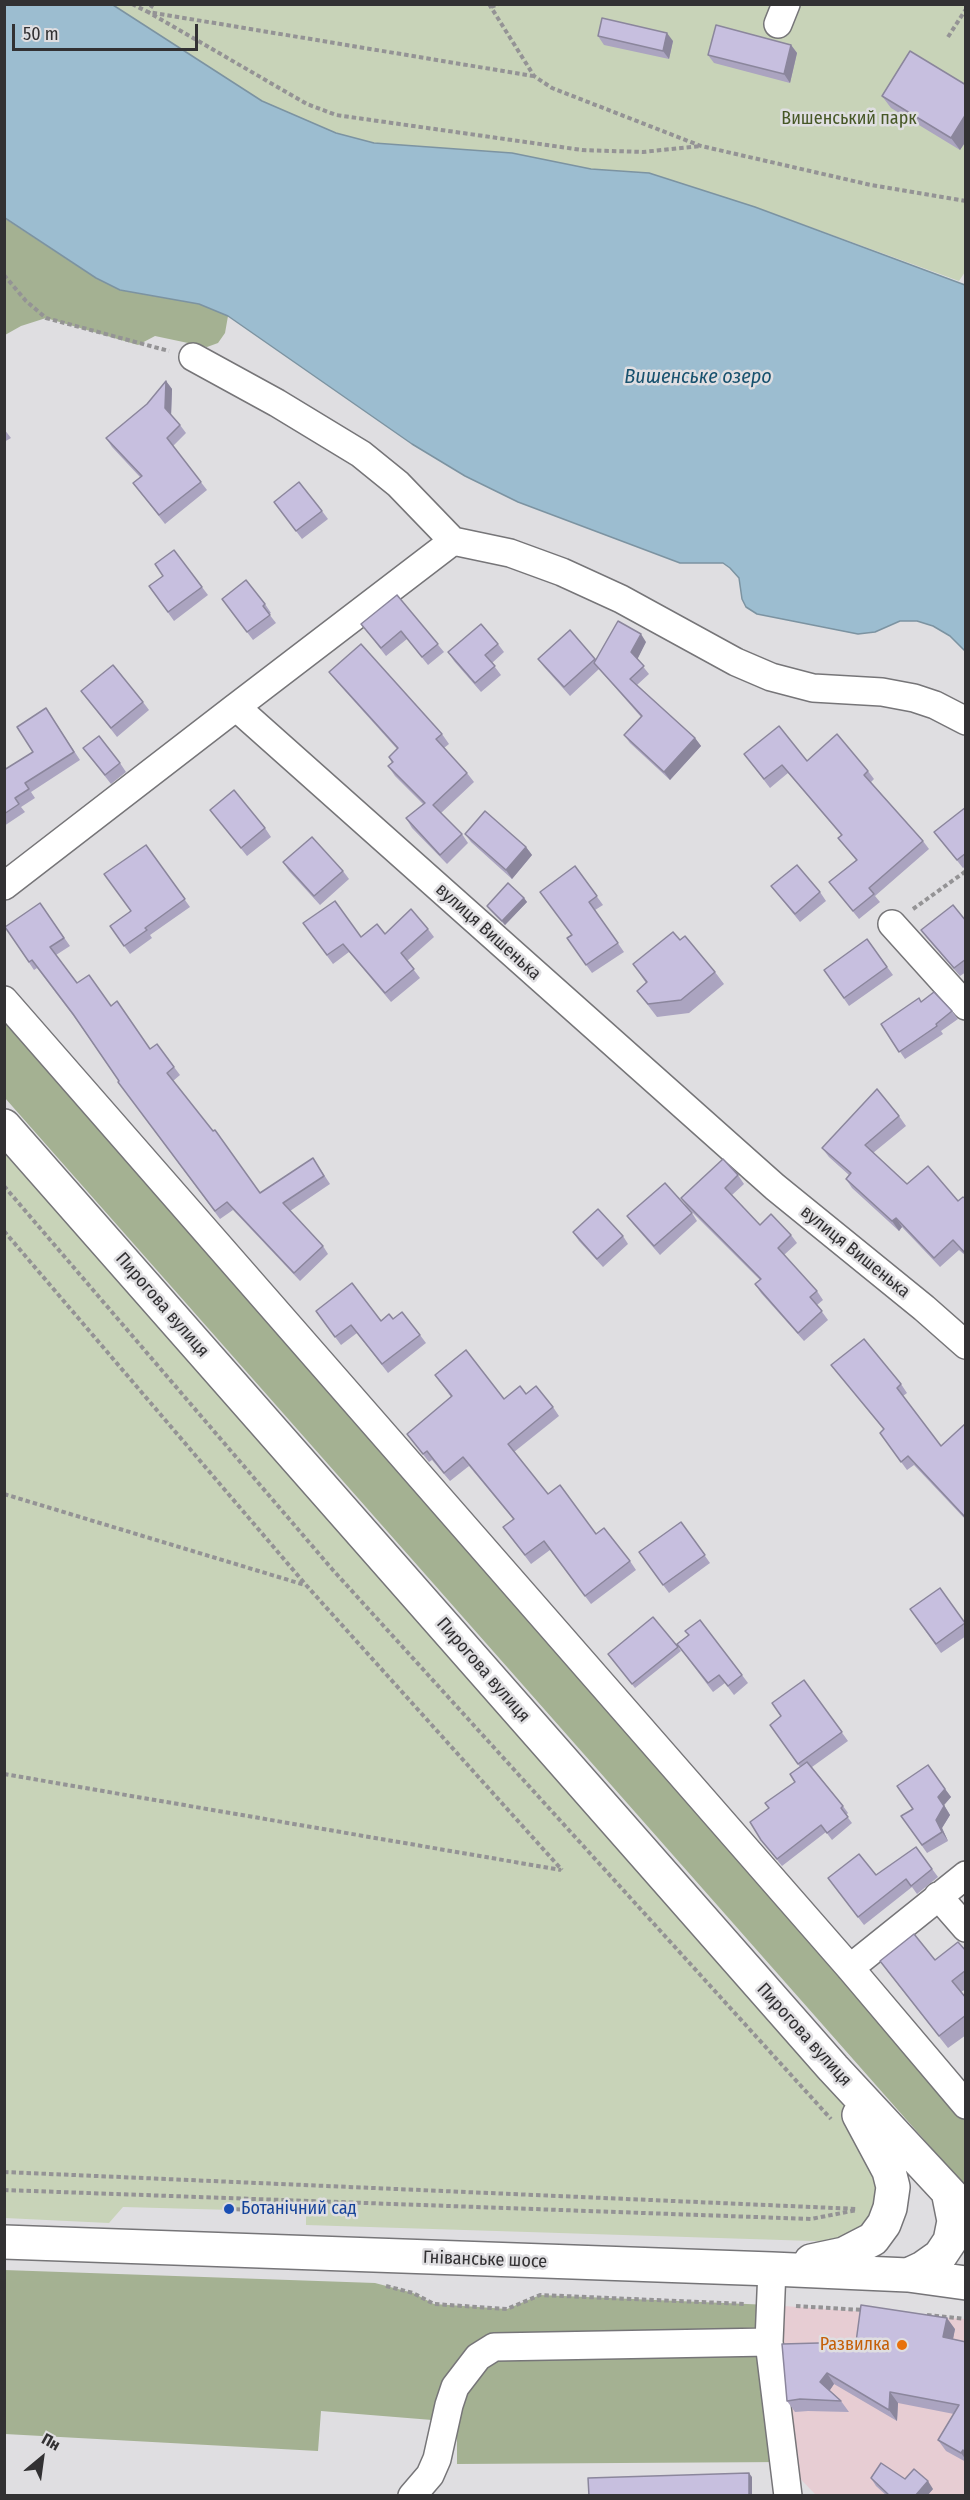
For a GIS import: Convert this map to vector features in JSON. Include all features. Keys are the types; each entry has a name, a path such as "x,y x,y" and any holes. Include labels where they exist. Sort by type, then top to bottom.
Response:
{"main road":[{"name":"Пирогова вулиця","path":"4,1126 833,2068 957,2203"},
{"path":"771,2269 844,2254 859,2247 873,2239 884,2224 890,2208 893,2187 889,2171 833,2068"},
{"path":"908,2275 940,2256 951,2241 957,2203"},
{"name":"Гніванське шосе","path":"4,2242 771,2269 908,2275 966,2283"}],"street":[{"path":"193,357 361,453 398,484 453,541 510,554 562,572 621,599 736,662 771,677 813,688 882,692 914,698 935,705 966,721"},
{"path":"4,886 453,541"},
{"name":"вулиця Вишенька","path":"236,707 775,1187 966,1345"},
{"path":"892,924 966,1006"},
{"path":"4,1000 850,1968 966,2105"},
{"path":"850,1968 966,1875"},
{"path":"938,1896 966,1928"},
{"path":"771,2269 768,2342 788,2496"},
{"path":"412,2496 430,2475 437,2459 455,2387 478,2357 495,2347 768,2342"}],"path":[{"path":"132,4 307,104 336,115 582,150 643,152 701,146"},
{"path":"148,12 153,4"},
{"path":"499,4 490,6 534,76 552,88 701,146 871,185 966,201"},
{"path":"948,37 966,9"},
{"path":"148,12 534,76"},
{"path":"4,275 26,301 46,318 193,357"},
{"path":"892,924 966,871"},
{"path":"4,1186 332,1569 836,2124"},
{"path":"4,1231 306,1585 562,1870 4,1774"},
{"path":"4,1494 306,1585"},
{"path":"4,2172 864,2209 811,2219 4,2190"},
{"path":"229,2209 306,2212"},
{"path":"384,2285 413,2293 434,2304 507,2309 540,2295 872,2311"},
{"path":"915,2314 966,2319"}],"shaded area":[{"path":"770,2305 965,2319 965,2495 816,2495 784,2462"}],"green space":[{"name":"Вишенський парк","path":"113,5 965,5 965,272 959,281 755,207 649,173 591,169 512,153 374,143 336,133 262,101"},
{"path":"4,218 96,278 120,290 199,304 228,316 225,333 218,343 207,347 155,336 138,345 46,318 21,326 5,335"},
{"path":"4,1000 965,2105 965,2186 5,1098"},
{"path":"4,1125 833,2068 890,2208 845,2242 306,2225 306,2212 123,2207 109,2223 5,2218"},
{"path":"4,2270 375,2283 413,2293 434,2304 507,2309 540,2295 770,2305 784,2462 457,2464 457,2422 321,2411 318,2451 5,2434"}],"water":[{"name":"Вишенське озеро","path":"4,5 113,5 262,101 336,133 374,143 512,153 591,169 649,173 755,207 965,285 965,651 950,636 933,626 917,621 900,621 875,632 858,634 757,614 746,607 742,599 739,578 723,563 680,563 518,502 465,476 412,444 228,316 199,304 120,290 96,278 5,218"}],"building":[{"path":"602,18 667,33 663,51 598,36"},
{"path":"716,25 791,45 784,74 708,55"},
{"path":"910,51 966,85 966,114 951,138 882,96"},
{"path":"166,381 165,408 180,425 167,438 201,482 159,515 133,483 142,476 106,438 147,404"},
{"path":"299,482 322,511 296,531 274,502"},
{"path":"174,550 202,587 168,612 149,586 163,576 155,564"},
{"path":"246,580 265,604 263,606 270,615 247,632 222,599"},
{"path":"397,595 438,644 422,657 401,631 381,648 361,624"},
{"path":"618,621 641,634 631,652 644,666 630,679 695,738 664,772 624,735 642,716 594,663"},
{"path":"481,624 498,644 485,655 495,666 475,683 448,652"},
{"path":"570,630 595,659 564,687 538,659"},
{"path":"361,644 442,734 436,739 467,773 433,805 462,834 440,855 406,818 425,803 388,766 393,762 389,757 398,748 329,672"},
{"path":"113,665 143,702 111,728 81,691"},
{"path":"46,708 74,752 25,783 29,789 15,798 19,804 4,814 4,770 33,752 17,727"},
{"path":"779,726 807,761 837,734 868,771 864,775 923,841 869,888 874,894 853,911 829,882 857,860 838,838 842,835 782,765 764,779 744,754"},
{"path":"99,736 120,763 105,775 83,748"},
{"path":"234,790 265,828 241,848 210,810"},
{"path":"966,807 966,853 957,860 934,832"},
{"path":"485,811 526,847 506,870 465,834"},
{"path":"312,837 343,871 314,896 283,862"},
{"path":"146,845 185,899 124,946 110,926 131,911 104,874"},
{"path":"797,865 820,892 795,914 771,886"},
{"path":"575,866 597,896 589,902 618,943 586,965 567,938 572,935 540,892"},
{"path":"508,883 524,898 502,921 487,906"},
{"path":"335,901 361,937 377,924 385,934 411,909 428,929 401,953 414,969 385,993 343,944 327,955 303,923"},
{"path":"40,903 64,938 50,947 77,983 89,975 111,1006 117,1001 150,1049 157,1044 174,1067 167,1073 213,1131 215,1130 260,1193 313,1158 324,1176 283,1203 323,1246 294,1273 227,1202 215,1211 118,1082 73,1014 32,960 29,962 5,927"},
{"path":"953,905 966,921 966,959 954,968 921,930"},
{"path":"673,932 680,940 685,936 715,972 681,1000 648,1004 637,991 647,982 633,964"},
{"path":"867,939 887,967 844,998 824,970"},
{"path":"934,992 952,1011 936,1024 937,1026 899,1052 881,1024 919,998 921,1002"},
{"path":"877,1089 899,1116 865,1145 907,1184 928,1166 958,1201 963,1197 966,1199 966,1254 953,1240 934,1258 896,1218 892,1221 846,1179 851,1173 822,1148"},
{"path":"723,1159 738,1175 725,1188 760,1225 771,1214 791,1235 778,1248 817,1291 810,1297 822,1311 798,1333 755,1284 761,1279 681,1198"},
{"path":"665,1183 692,1213 654,1246 627,1216"},
{"path":"598,1209 623,1236 597,1259 573,1232"},
{"path":"352,1283 381,1321 389,1314 393,1319 402,1312 420,1335 382,1364 351,1325 335,1337 316,1311"},
{"path":"864,1339 901,1384 897,1388 941,1446 966,1423 966,1518 908,1456 901,1462 880,1433 884,1429 831,1365"},
{"path":"466,1350 504,1399 520,1386 526,1394 536,1386 553,1407 508,1444 548,1494 560,1485 596,1534 604,1528 630,1561 585,1596 544,1541 525,1555 503,1527 514,1519 463,1457 444,1473 427,1451 423,1454 407,1434 452,1396 435,1375"},
{"path":"681,1522 705,1555 663,1585 639,1552"},
{"path":"940,1588 965,1623 936,1644 910,1609"},
{"path":"653,1617 678,1647 632,1684 608,1654"},
{"path":"700,1620 742,1675 728,1686 719,1675 708,1683 677,1644 689,1635 685,1631"},
{"path":"804,1680 842,1732 798,1764 770,1725 781,1716 772,1703"},
{"path":"807,1762 843,1806 841,1808 848,1817 827,1833 821,1825 777,1859 750,1822 769,1808 765,1803 795,1782 790,1774"},
{"path":"928,1765 945,1789 938,1797 944,1806 936,1820 942,1832 922,1845 901,1816 913,1809 897,1786"},
{"path":"916,1847 932,1869 911,1886 906,1879 858,1917 828,1878 859,1854 876,1875"},
{"path":"914,1934 935,1960 958,1942 966,1951 966,1970 952,1981 966,1998 966,2015 939,2036 880,1961"},
{"path":"861,2305 947,2318 943,2337 966,2342 966,2452 963,2450 961,2453 938,2440 959,2405 890,2392 889,2410 827,2373 820,2382 841,2401 800,2399 787,2401 782,2344 856,2342"},
{"path":"881,2463 905,2479 914,2469 928,2481 915,2496 890,2496 871,2478"},
{"path":"749,2473 749,2496 589,2496 588,2478"}],"place":[{"name":"Ботанічний сад","path":"229,2209"},
{"name":"Развилка","path":"902,2345"}]}
